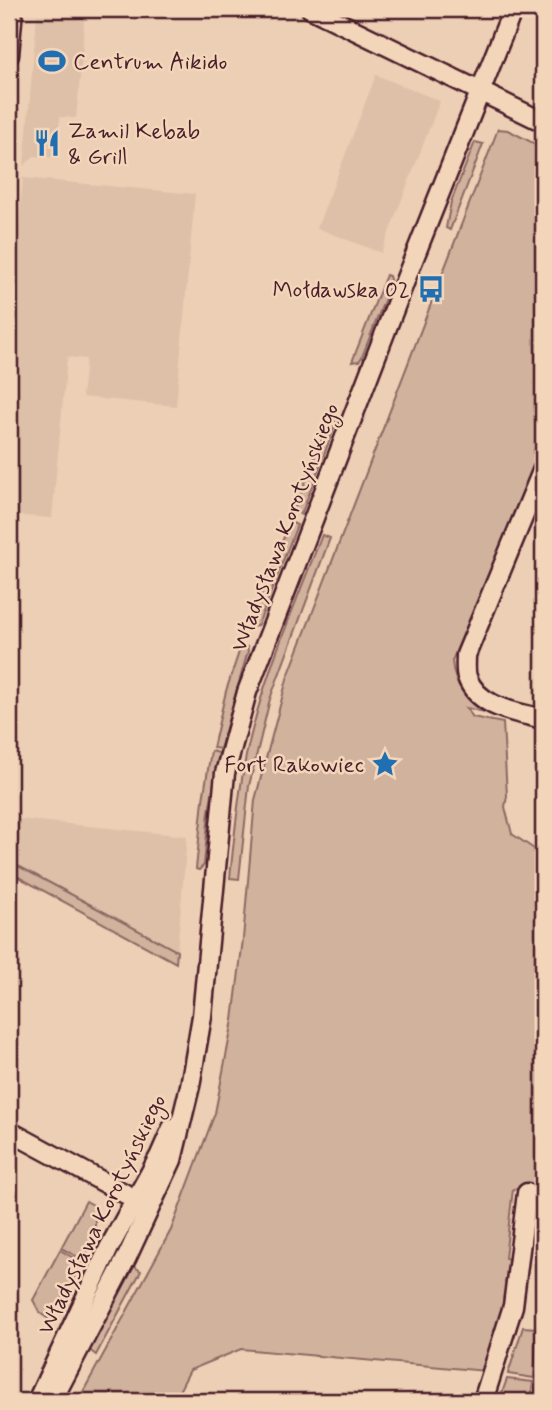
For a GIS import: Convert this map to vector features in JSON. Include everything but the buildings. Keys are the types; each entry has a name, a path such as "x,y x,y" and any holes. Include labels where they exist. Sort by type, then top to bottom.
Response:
{"street":[{"path":"9,55 13,9"},
{"path":"311,9 543,122"},
{"name":"Władysława Korotyńskiego","path":"37,1401 109,1248 172,1160 190,1086 202,1016 225,773 247,692 513,9"},
{"path":"543,469 466,655 467,677 479,695 499,708 543,719"},
{"path":"9,1130 143,1203"},
{"path":"483,1401 513,1306 527,1193"},
{"name":"Władysława Korotyńskiego","path":"52,1401 127,1256 143,1203"}],"shaded area":[{"path":"37,15 84,20 82,58 76,118 60,117 57,158 34,156 24,166"},
{"path":"376,75 440,101 381,253 317,228"},
{"name":"Fort Rakowiec","path":"498,129 508,130 543,148 543,444 540,437 533,453 539,457 452,661 455,678 462,691 485,712 466,708 473,717 503,723 507,796 505,807 512,834 543,855 543,1191 513,1189 505,1258 513,1260 508,1295 486,1371 241,1349 190,1370 174,1401 78,1401 171,1230 215,1113 233,1020 255,800 287,679"},
{"path":"475,142 483,144 450,230 446,228 451,202"},
{"path":"23,178 195,194 176,406 82,397 86,359 67,357 52,518 9,515 9,336"},
{"path":"386,275 391,283 362,357 359,361 352,362"},
{"path":"331,416 336,423 301,515 294,510"},
{"path":"290,522 297,525 258,625 247,629"},
{"path":"322,535 330,538 270,699 249,786 239,879 230,878 241,787 253,728 280,644"},
{"path":"241,646 247,647 248,651 220,749 213,748 226,691"},
{"path":"211,751 219,753 204,865 199,870 196,869"},
{"path":"9,818 187,836 177,951 9,861"},
{"path":"9,861 177,951 176,963 9,872"},
{"path":"86,1201 95,1206 95,1238 83,1260 61,1248"},
{"path":"60,1250 82,1263 50,1320 40,1313 33,1300"},
{"path":"133,1266 141,1271 96,1355 88,1349"},
{"path":"523,1327 537,1328 534,1378 508,1374"},
{"path":"507,1379 533,1382 531,1401 499,1401"}],"place":[{"name":"Centrum Aikido","path":"52,61"},
{"name":"Zamil Kebab & Grill","path":"47,143"},
{"name":"Mołdawska 02","path":"431,289"},
{"name":"Fort Rakowiec","path":"385,764"}]}
